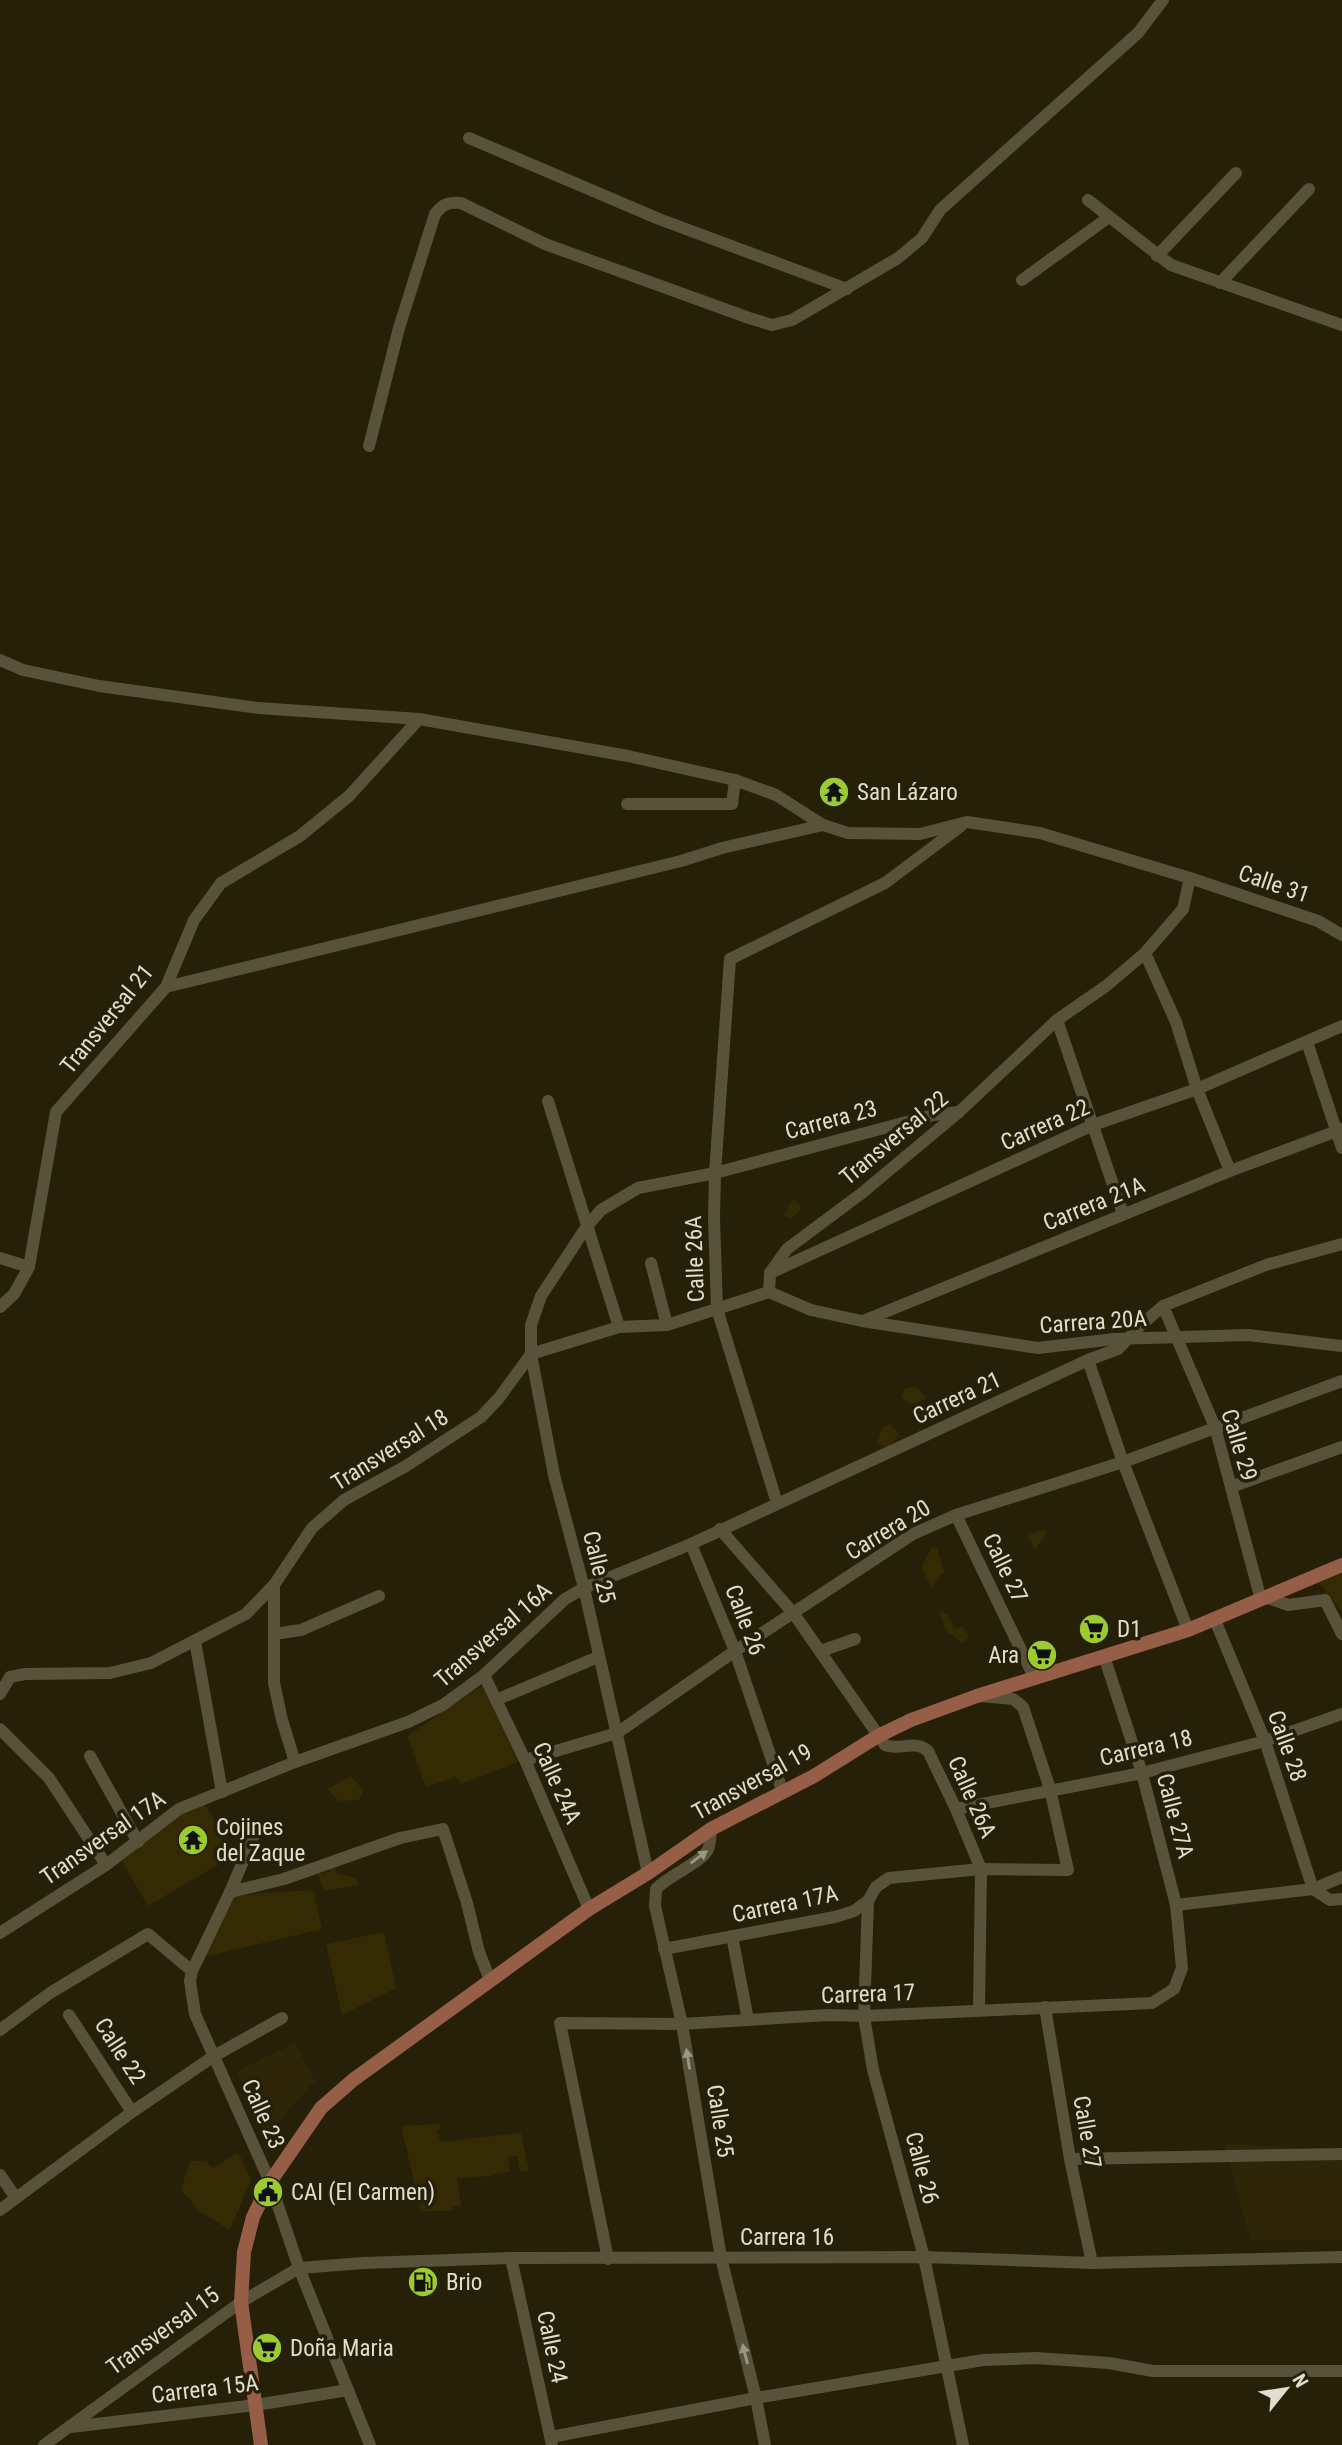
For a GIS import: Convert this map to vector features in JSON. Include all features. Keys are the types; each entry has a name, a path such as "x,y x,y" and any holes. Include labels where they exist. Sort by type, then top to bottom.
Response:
{"main road":[{"name":"Transversal 19","path":"270,2182 321,2108 353,2080 589,1909 648,1873 711,1829 783,1793 878,1736 911,1720 1034,1677 1188,1630 1341,1567"},
{"name":"Transversal 15","path":"241,2302 244,2252 253,2217 270,2182"},
{"path":"241,2302 261,2445"}],"street":[{"path":"369,446 403,316 435,214 442,205 461,203 545,244 748,318 772,324 792,320 898,258 922,238 940,210 1138,33 1163,0"},
{"path":"469,138 659,219 847,289"},
{"path":"1157,256 1236,173"},
{"path":"1220,283 1309,189"},
{"path":"1088,200 1171,265 1342,326"},
{"path":"1022,280 1109,217"},
{"path":"0,660 23,670 112,688 258,708 419,719 628,755 735,780 776,794 823,825 848,833 920,834 967,822"},
{"name":"Transversal 21","path":"0,1307 14,1294 29,1267 56,1112 166,987 194,920 221,883 300,836 349,796 419,719"},
{"path":"627,804 732,804 735,780"},
{"name":"Calle 31","path":"967,822 1040,833 1190,878 1318,921 1342,935"},
{"name":"Calle 26A","path":"777,1503 717,1309 715,1173 730,958 886,883 967,822"},
{"path":"166,987 823,825"},
{"path":"1123,1214 1057,1020 1106,986 1145,953 1183,909 1190,878"},
{"path":"1145,953 1176,1022 1198,1089 1230,1171"},
{"name":"Transversal 22","path":"770,1273 788,1249 862,1193 959,1112 1057,1020"},
{"name":"Carrera 22","path":"770,1273 1093,1125 1198,1089 1342,1026"},
{"path":"1307,1042 1339,1130 1342,1148"},
{"path":"548,1101 619,1328"},
{"name":"Carrera 23","path":"587,1226 601,1210 638,1188 715,1173 933,1115 959,1112"},
{"name":"Carrera 21A","path":"862,1321 1230,1171 1339,1130"},
{"name":"Calle 25","path":"587,1226 541,1296 531,1325 531,1354 554,1475 584,1588 648,1873"},
{"name":"Carrera 21","path":"584,1588 691,1544 1088,1360 1118,1349 1163,1307 1266,1265 1342,1244"},
{"path":"0,1258 29,1267"},
{"path":"651,1263 667,1325"},
{"path":"531,1354 619,1328 667,1325 769,1292 770,1273"},
{"name":"Carrera 20A","path":"769,1292 811,1310 862,1321 1038,1348 1128,1339 1248,1335 1342,1346"},
{"name":"Calle 29","path":"1163,1307 1215,1427 1265,1599"},
{"name":"Transversal 18","path":"0,1694 10,1677 25,1674 110,1673 150,1663 246,1614 274,1585 312,1528 344,1500 406,1466 481,1417 499,1398 531,1354"},
{"path":"1088,1360 1123,1462 1188,1630"},
{"name":"Carrera 20","path":"525,1760 617,1733 735,1651 913,1534 956,1515 1123,1462 1342,1381"},
{"path":"1231,1488 1342,1447"},
{"name":"Calle 27","path":"956,1515 1034,1677"},
{"path":"720,1529 794,1614 878,1736"},
{"name":"Calle 26","path":"691,1544 735,1651 783,1793"},
{"path":"274,1585 275,1683 282,1720 295,1762"},
{"name":"Transversal 16A","path":"351,1742 408,1722 443,1705 484,1675 565,1599 584,1588"},
{"path":"274,1634 302,1630 379,1596"},
{"path":"1265,1599 1288,1605 1325,1601 1342,1634"},
{"name":"Calle 28","path":"1215,1620 1265,1741 1313,1889"},
{"path":"821,1651 855,1639"},
{"path":"195,1641 222,1792"},
{"name":"Calle 27A","path":"1104,1656 1142,1773 1176,1905 1182,1968 1174,1989"},
{"path":"496,1700 598,1657"},
{"name":"Calle 24A","path":"484,1675 525,1760 589,1909"},
{"path":"977,1696 1013,1699 1023,1707 1050,1789"},
{"name":"Carrera 18","path":"956,1809 1142,1773 1265,1741 1342,1714"},
{"path":"0,1729 50,1778 106,1865"},
{"name":"Calle 26A","path":"878,1736 885,1745 893,1748 916,1744 923,1747 956,1809 981,1869 979,2010"},
{"name":"Transversal 17A","path":"0,1933 106,1865 179,1810 351,1742"},
{"path":"90,1756 138,1842"},
{"name":"Carrera 17A","path":"664,1949 835,1917 854,1911 868,1900 876,1887 889,1878 981,1869 1068,1870 1050,1789"},
{"path":"230,1892 284,1879 400,1838 443,1829 467,1903 479,1952 490,1980"},
{"name":"Calle 25","path":"711,1829 709,1850 666,1879 656,1889 655,1906 682,2024 721,2258 765,2445"},
{"path":"1,2027 50,1993 148,1934 192,1971 256,1831"},
{"path":"1176,1905 1313,1889 1342,1878"},
{"path":"1313,1889 1330,1900 1342,1899"},
{"name":"Calle 26","path":"868,1900 864,2016 873,2070 925,2257 963,2445"},
{"path":"732,1936 748,2020"},
{"name":"Calle 23","path":"192,1971 190,1980 195,2014 270,2182 299,2268 370,2445"},
{"name":"Carrera 17","path":"608,2259 560,2023 682,2024 1152,2003 1174,1989"},
{"name":"Calle 27","path":"1045,2007 1070,2160 1092,2263"},
{"name":"Calle 22","path":"69,2015 132,2112"},
{"path":"0,2210 132,2112 214,2056 282,2018"},
{"path":"1070,2160 1342,2154"},
{"path":"0,2175 16,2198"},
{"name":"Carrera 16","path":"241,2302 299,2268 365,2263 511,2258 925,2257 1092,2263 1342,2256"},
{"name":"Calle 24","path":"511,2258 552,2441"},
{"name":"Transversal 15","path":"48,2443 241,2302"},
{"path":"552,2441 756,2398 983,2360 1036,2358 1109,2362 1153,2371 1342,2371"},
{"name":"Carrera 15A","path":"67,2428 256,2405 348,2390"}],"shaded area":[{"path":"795,1199 802,1208 792,1218 784,1216 788,1206"},
{"path":"916,1386 926,1398 912,1405 901,1398 905,1388"},
{"path":"890,1424 899,1433 890,1448 877,1444 882,1428"},
{"path":"1043,1529 1047,1533 1035,1550 1028,1536"},
{"path":"932,1547 937,1548 944,1572 932,1587 921,1568"},
{"path":"1342,1563 1342,1612 1313,1575"},
{"path":"939,1611 947,1614 955,1629 962,1626 969,1637 962,1644 947,1633"},
{"path":"486,1683 524,1760 460,1784 456,1777 426,1787 407,1736"},
{"path":"351,1776 363,1790 359,1800 339,1801 327,1789"},
{"path":"200,1797 236,1854 148,1906 117,1853"},
{"path":"335,1866 336,1873 356,1878 359,1885 324,1891 318,1874 329,1872 330,1868"},
{"path":"313,1890 322,1929 204,1957 235,1895"},
{"path":"384,1932 396,1988 342,2015 326,1944"},
{"path":"295,2043 315,2081 265,2137 237,2071"},
{"path":"440,2124 441,2129 437,2130 440,2142 521,2133 529,2171 520,2172 517,2156 508,2157 510,2172 457,2178 461,2206 452,2206 452,2211 421,2211 401,2126"},
{"path":"1224,2143 1342,2152 1342,2240 1250,2240"},
{"path":"238,2152 251,2180 230,2230 199,2211 181,2189 190,2161 206,2161 213,2168"}],"place":[{"name":"San Lázaro","path":"834,792"},
{"name":"D1","path":"1094,1629"},
{"name":"Ara","path":"1042,1655"},
{"name":"Cojines del Zaque","path":"193,1840"},
{"name":"CAI (El Carmen)","path":"268,2192"},
{"name":"Brio","path":"423,2282"},
{"name":"Doña Maria","path":"267,2348"}]}
